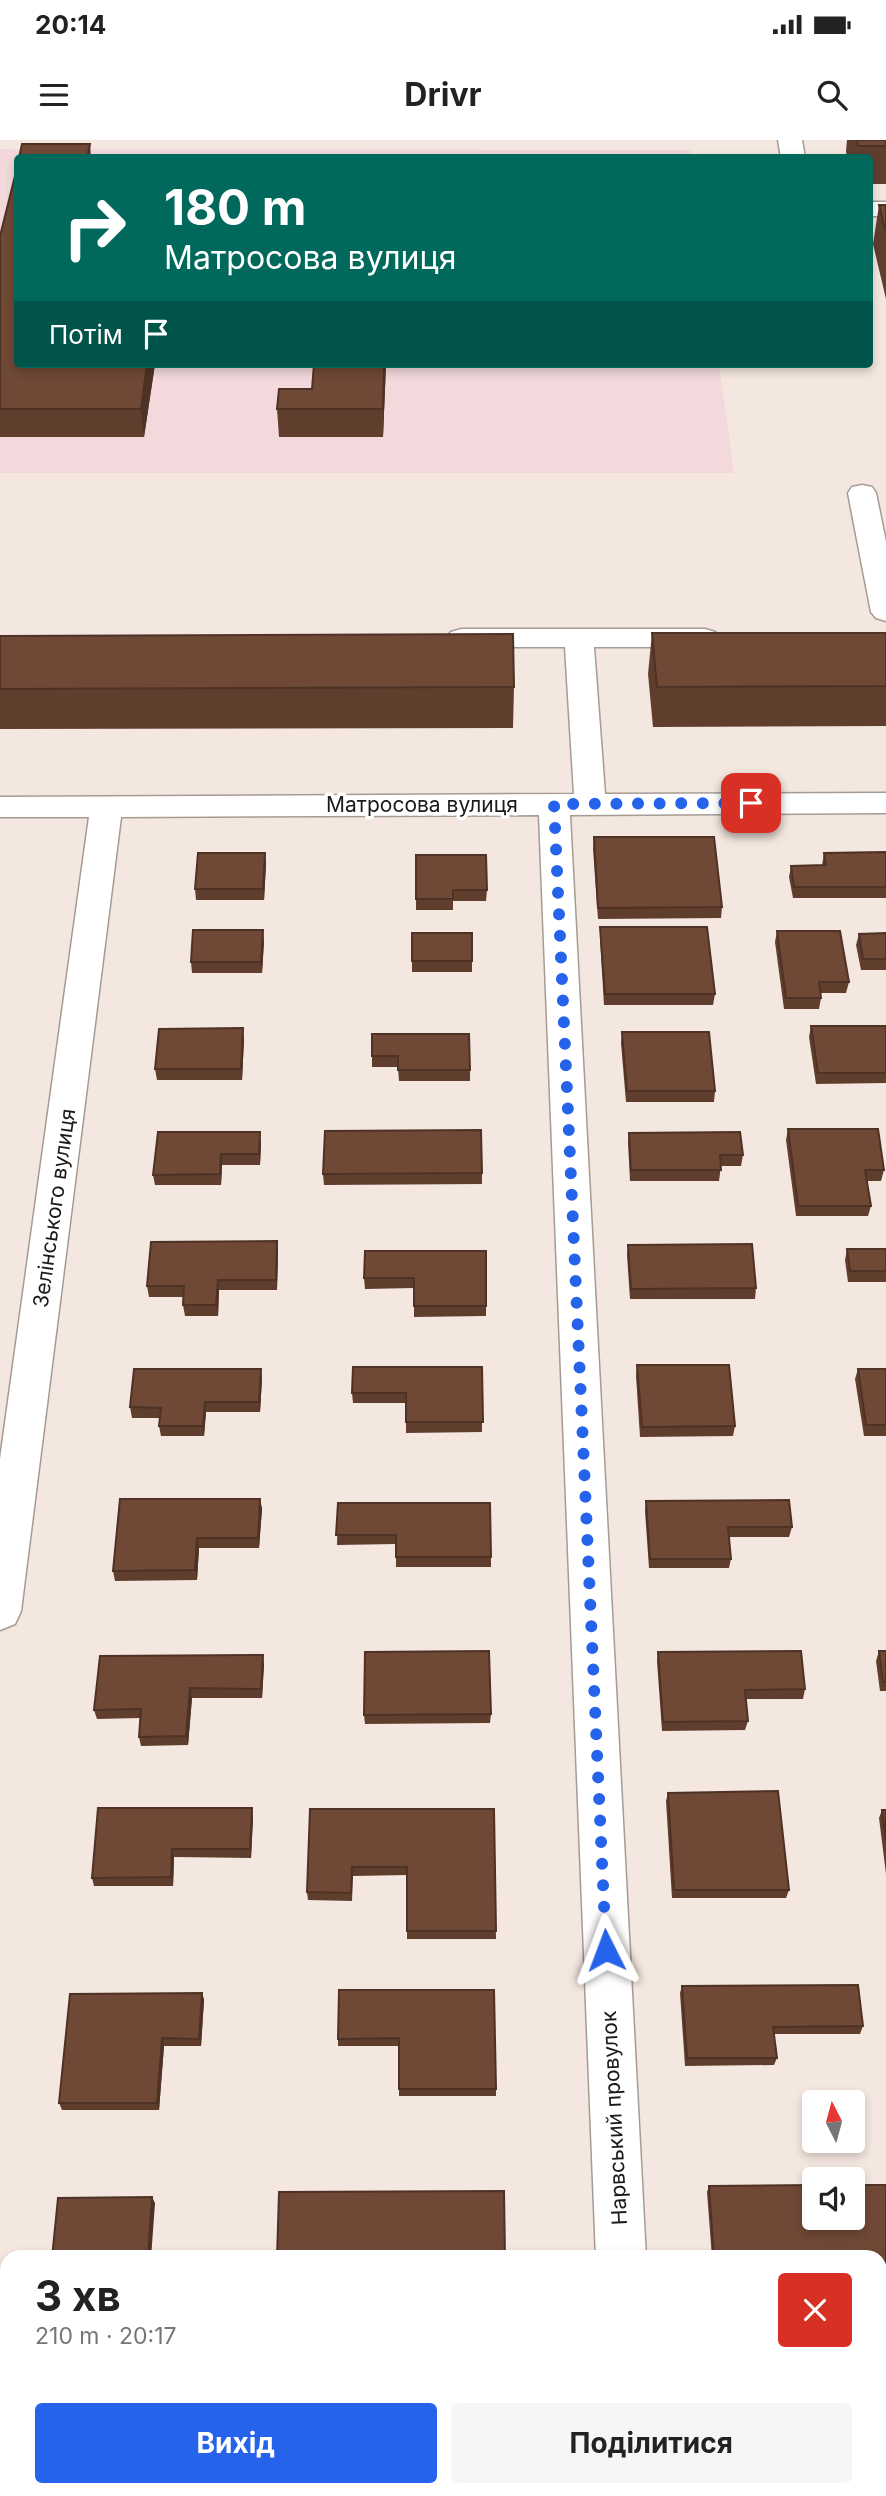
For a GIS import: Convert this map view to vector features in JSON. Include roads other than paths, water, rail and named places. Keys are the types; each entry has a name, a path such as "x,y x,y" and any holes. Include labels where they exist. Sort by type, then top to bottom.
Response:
{"street":[{"path":"862,493 881,628"},
{"path":"427,639 732,637"},
{"name":"Нарвський провулок","path":"579,638 572,804 621,2250"},
{"name":"Матросова вулиця","path":"0,807 886,803"},
{"name":"Зелінського вулиця","path":"0,1611 16,1379 107,805"}]}
